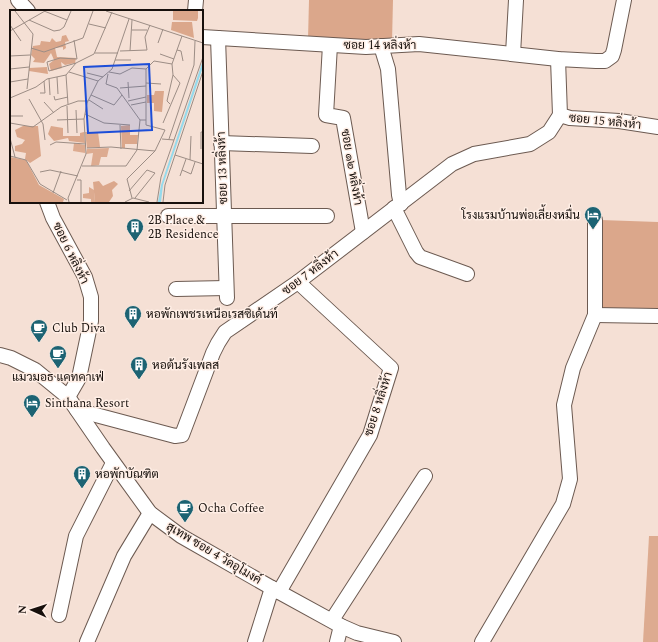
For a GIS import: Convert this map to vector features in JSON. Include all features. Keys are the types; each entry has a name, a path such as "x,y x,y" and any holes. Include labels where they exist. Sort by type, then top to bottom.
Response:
{"street":[{"path":"18,0 27,10"},
{"path":"195,10 196,0"},
{"path":"513,54 516,0"},
{"name":"ซอย 14 หลิ่งห้า","path":"203,37 366,47 419,44 558,59 605,61 612,56 614,50 624,0"},
{"name":"ซอย 13 หลิ่งห้า","path":"176,289 227,293 218,38"},
{"name":"ซอย ๑๒ หลิ่งห้า","path":"330,45 326,115 343,118 363,232"},
{"path":"382,46 388,69 399,195 398,206 416,252 420,257 467,274"},
{"name":"ซอย 15 หลิ่งห้า","path":"558,59 560,115 570,118 658,127"},
{"name":"ซอย 7 หลิ่งห้า","path":"77,410 175,436 182,435 213,353 225,332 298,282 452,164 474,154 530,144 549,132 560,115"},
{"path":"221,143 312,146"},
{"name":"ซอย 6 หลิ่งห้า","path":"47,203 53,218 85,277 91,298 91,320 79,378 68,397"},
{"path":"168,216 327,216"},
{"path":"482,642 563,504 570,479 564,405 573,368 595,315 595,220"},
{"name":"ซอย 8 หลิ่งห้า","path":"276,590 370,435 391,368 298,282"},
{"path":"595,315 658,316"},
{"name":"สุเทพ ซอย 4 วัดอุโมงค์","path":"0,354 35,370 68,397 113,463 150,513 181,536 337,623 357,632 394,642"},
{"path":"59,615 76,536 113,463"},
{"path":"337,642 337,623 425,476"},
{"path":"87,642 124,556 150,513"},
{"path":"255,642 276,590"}],"shaded area":[{"path":"309,0 393,0 392,42 308,39"},
{"path":"601,220 658,222 658,310 600,309"},
{"path":"649,536 658,536 658,642 643,642"}],"place":[{"name":"โรงแรมบ้านพ่อเลี้ยงหมื่น","path":"593,230"},
{"name":"2B Place & 2B Residence","path":"135,242"},
{"name":"หอพักเพชรเหนือเรสซิเด้นท์","path":"133,329"},
{"name":"Club Diva","path":"39,343"},
{"name":"แมวมอธ แคทคาเฟ่","path":"58,369"},
{"name":"หอต้นรังเพลส","path":"139,380"},
{"name":"Sinthana Resort","path":"32,418"},
{"name":"หอพักบัณฑิต","path":"82,489"},
{"name":"Ocha Coffee","path":"185,523"}]}
